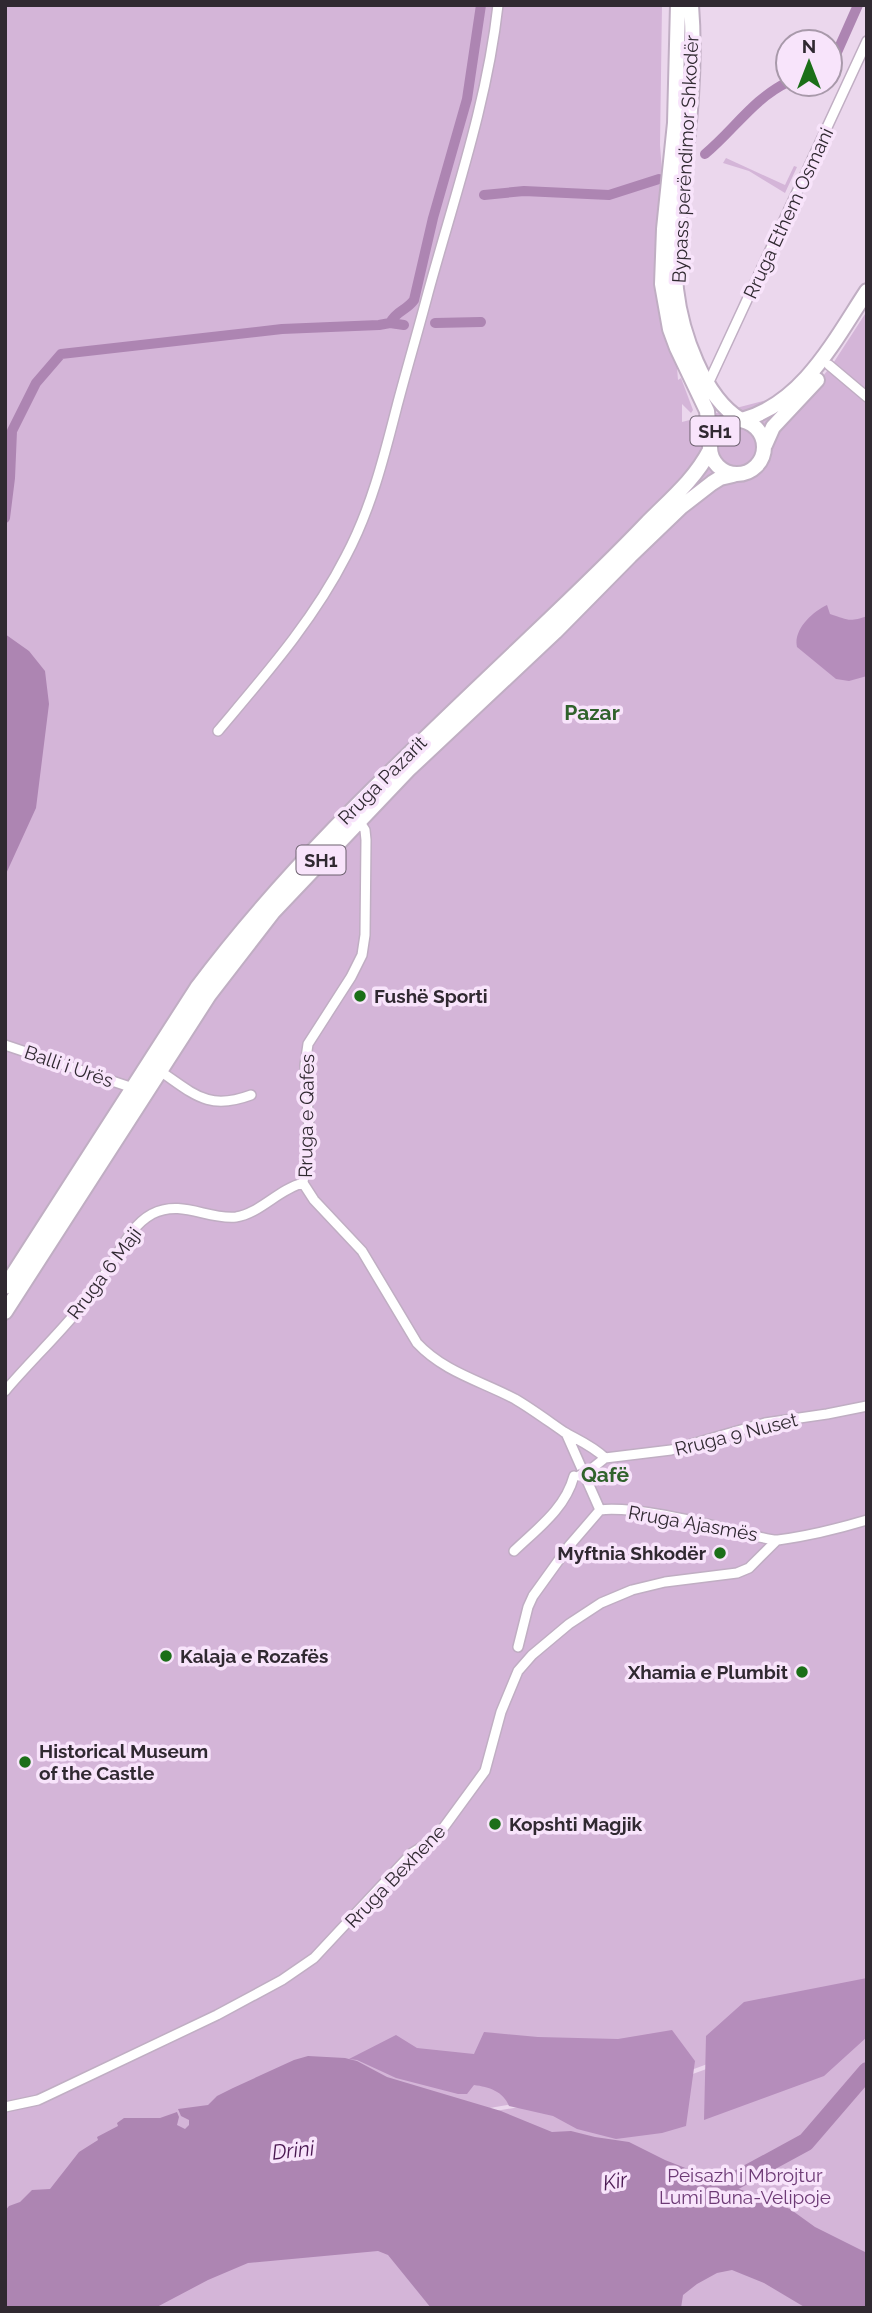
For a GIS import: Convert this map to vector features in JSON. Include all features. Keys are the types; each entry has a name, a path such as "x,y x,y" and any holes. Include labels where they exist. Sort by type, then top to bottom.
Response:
{"main road":[{"name":"Bypass perëndimor Shkodër","path":"678,5 675,123 663,241 662,284 670,329 677,348 704,388 741,420"},
{"name":"Bypass perëndimor Shkodër","path":"691,5 692,58 677,229 676,288 684,330 704,388"},
{"name":"SH1","path":"867,291 823,357 786,398 762,415 733,420 713,433 710,446 713,461 722,470 733,475 752,470 764,455 765,445 773,427 829,365 867,306"},
{"path":"704,388 710,446"},
{"name":"SH1","path":"741,420 761,433 765,445"},
{"name":"Rruga Pazarit","path":"5,1287 197,988 232,941 295,869 438,725 617,554 694,476 710,446"},
{"name":"Rruga Pazarit","path":"5,1312 233,961 291,892 418,761 555,632 681,507 720,478 733,475"}],"street":[{"path":"218,731 302,628 326,594 365,514 390,434 475,126 498,5"},
{"name":"Rruga Ethem Osmani","path":"704,388 867,41"},
{"path":"829,365 867,397"},
{"name":"Rruga e Qafes","path":"359,821 365,830 366,840 364,945 355,970 308,1044 305,1065 309,1128 303,1183 314,1200 362,1251 417,1343 425,1351 450,1369 513,1399 605,1458"},
{"name":"Balli i Urës","path":"5,1045 133,1088"},
{"path":"160,1071 202,1100 228,1100 251,1094"},
{"name":"Rruga 6 Maji","path":"5,1391 72,1317 143,1220 161,1210 181,1207 213,1215 242,1216 287,1188 303,1183"},
{"name":"Rruga 9 Nuset","path":"605,1458 663,1452 765,1423 827,1415 867,1406"},
{"path":"518,1647 533,1596 569,1546 600,1510 566,1433"},
{"path":"514,1551 561,1506 577,1476 605,1458"},
{"name":"Rruga Ajasmës","path":"600,1510 613,1509 679,1519 767,1536 776,1541 822,1534 867,1520"},
{"name":"Rruga Bexhene","path":"5,2107 38,2100 216,2015 305,1966 412,1853 436,1838 485,1771 509,1690 519,1671 533,1655 569,1624 611,1598 665,1582 737,1573 749,1567 776,1541"}],"green space":[{"path":"5,5 662,5 660,145 678,380 681,378 693,410 691,413 682,404 682,422 813,388 832,365 867,311 867,2005 675,2076 374,2128 5,2259"},
{"path":"726,158 785,185 794,166 797,167 785,193 749,171 723,163"},
{"name":"Peisazh i Mbrojtur Lumi Buna-Velipoje","path":"867,2011 867,2308 5,2308 188,2164 676,2080"}],"shaded area":[{"path":"827,605 830,614 844,619 867,616 867,676 849,681 836,679 797,647 798,634 805,622"},
{"path":"867,1978 867,2037 824,2076 704,2120 706,2036 744,2002"},
{"path":"672,2030 695,2061 686,2126 662,2133 616,2139 577,2129 553,2116 509,2106 499,2093 485,2087 474,2085 467,2094 458,2094 396,2078 349,2059 396,2035 417,2048 474,2054 484,2032 538,2037 618,2039"}],"water":[{"path":"5,634 29,651 45,671 49,704 36,808 5,876"},
{"name":"Peisazh i Mbrojtur Lumi Buna-Velipoje","path":"308,2056 357,2061 387,2077 501,2111 552,2132 571,2131 629,2142 665,2160 790,2209 815,2227 867,2253 867,2308 806,2308 764,2283 732,2270 717,2273 697,2284 683,2295 681,2308 431,2308 388,2255 378,2251 248,2263 208,2280 155,2308 5,2308 5,2211 9,2206 20,2202 32,2190 50,2189 79,2152 98,2140 97,2137 118,2126 117,2123 124,2118 160,2118 177,2112 177,2125 185,2129 189,2120 181,2116 178,2109 208,2105 217,2096 233,2088"}],"waterway":[{"path":"5,518 12,431 36,383 61,354 282,329 379,325 390,323 411,304 467,99 481,5"},
{"path":"844,36 858,5"},
{"path":"705,154 754,106 774,90"},
{"path":"484,195 524,191 609,195 659,179"},
{"path":"435,323 481,322"},
{"path":"390,323 404,325"},
{"name":"Kir","path":"705,2189 727,2185 806,2142 867,2071"}],"place":[{"name":"Fushë Sporti","path":"360,996"},
{"name":"Myftnia Shkodër","path":"720,1553"},
{"name":"Kalaja e Rozafës","path":"166,1656"},
{"name":"Xhamia e Plumbit","path":"802,1672"},
{"name":"Historical Museum of the Castle","path":"25,1762"},
{"name":"Kopshti Magjik","path":"495,1824"}],"district":[{"name":"Pazar","path":"592,712"},
{"name":"Qafë","path":"605,1474"}],"water label":[{"name":"Drini","path":"293,2150"}]}
